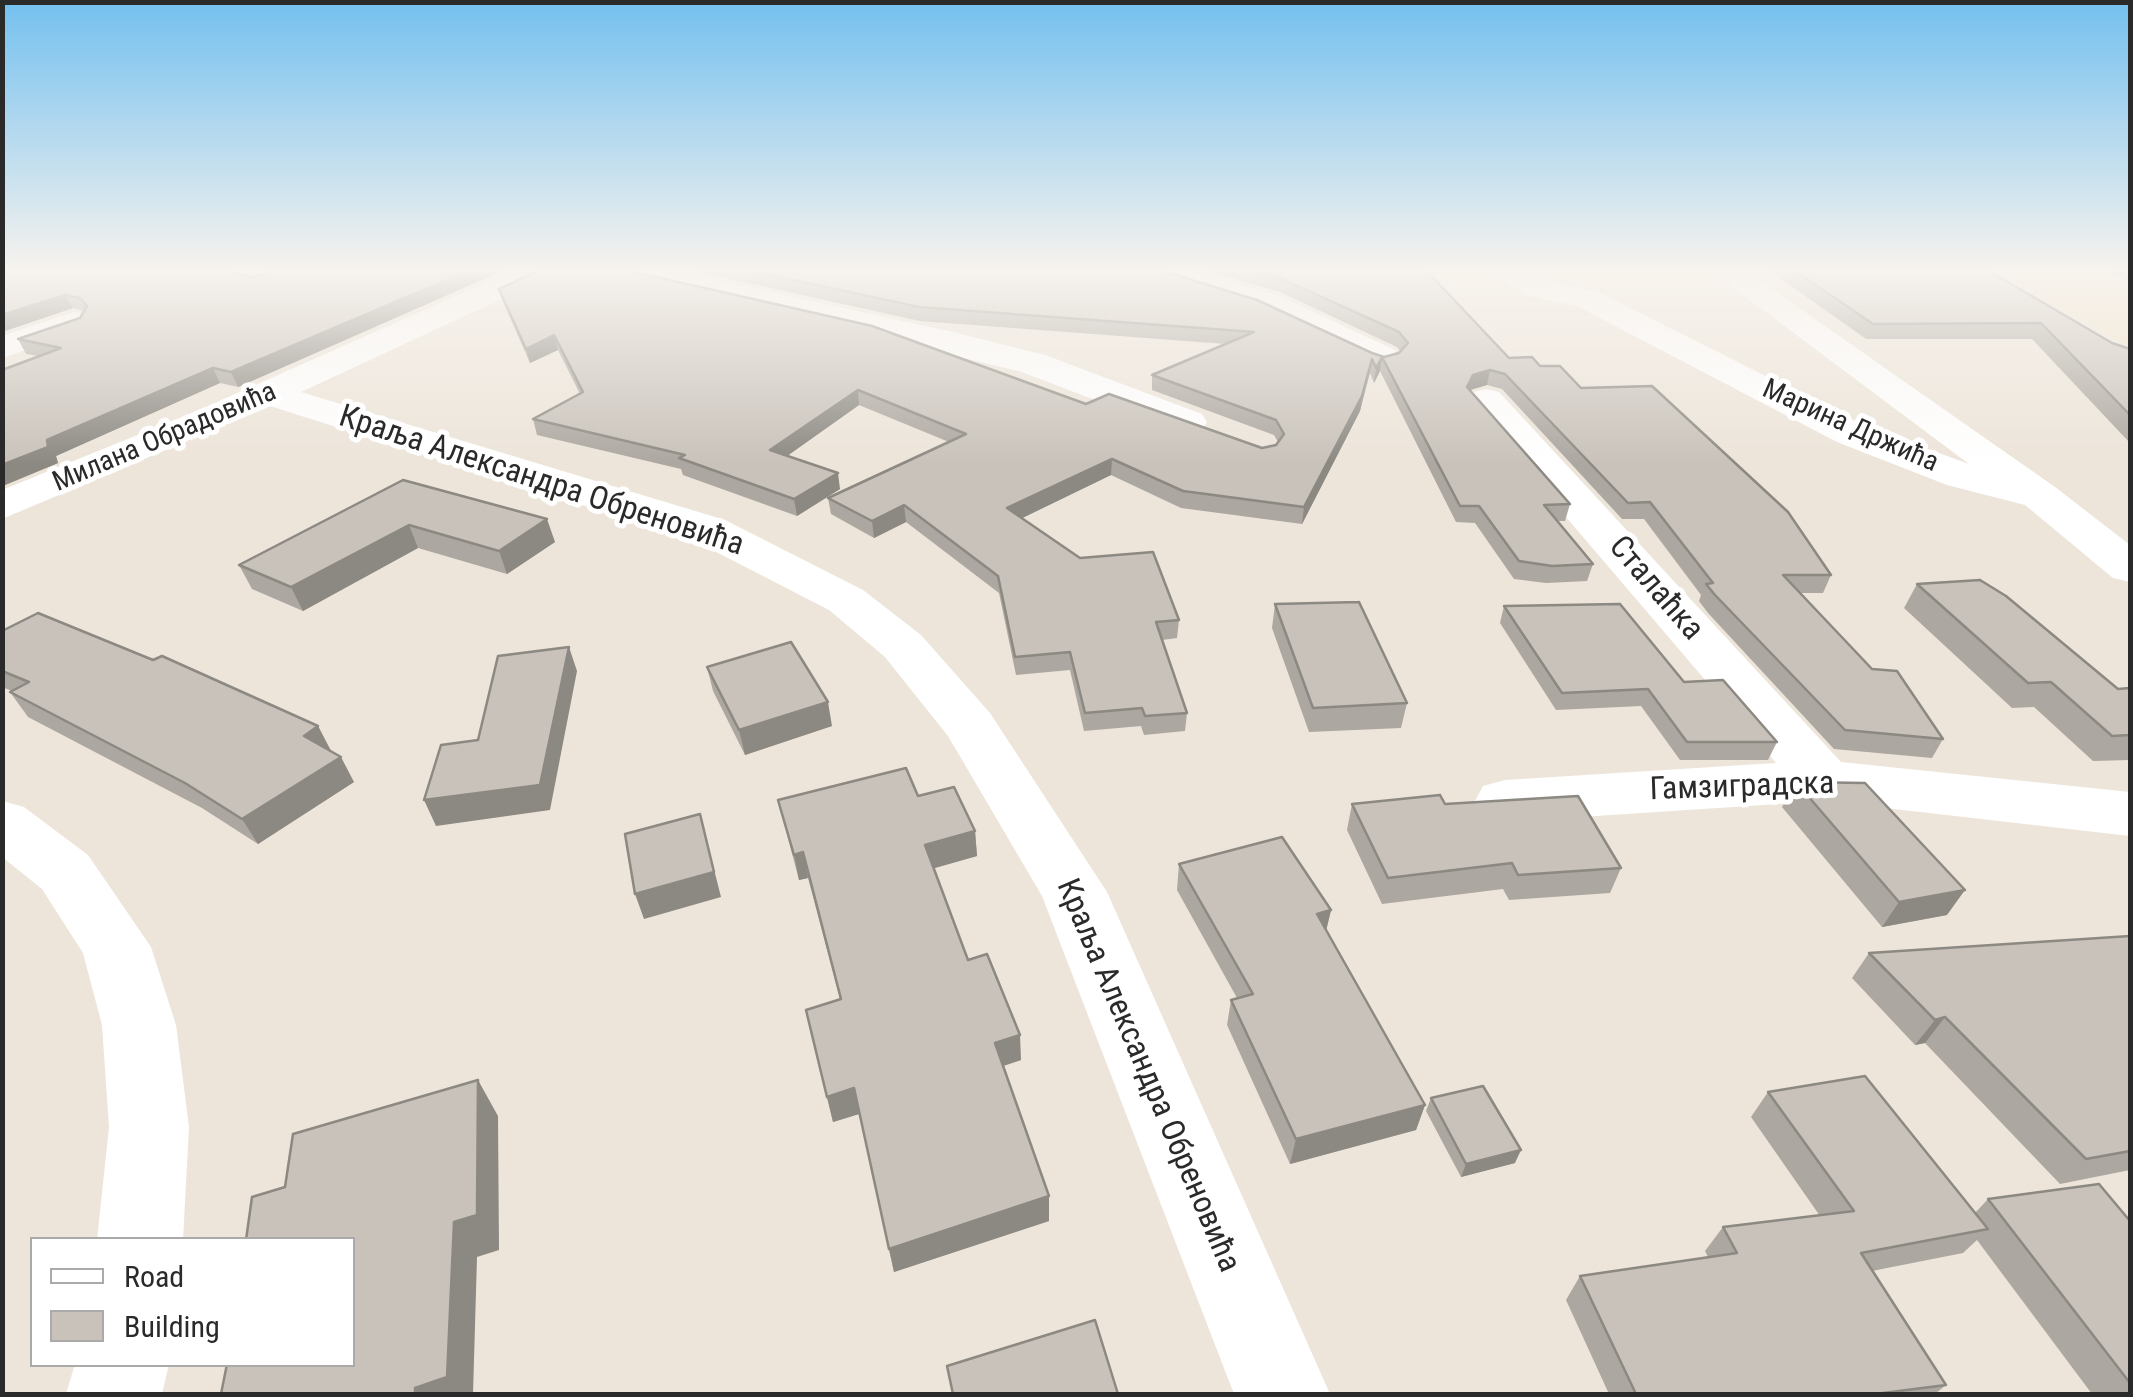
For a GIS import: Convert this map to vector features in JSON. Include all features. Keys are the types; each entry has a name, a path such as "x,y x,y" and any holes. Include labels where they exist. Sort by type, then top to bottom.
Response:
{"street":[{"path":"2,348 43,333"},
{"name":"Милана Обрадовића","path":"2,506 269,394 402,333"},
{"path":"915,333 1032,363 1222,434"},
{"path":"1333,333 1384,357"},
{"name":"Марина Држића","path":"1655,333 1851,434 1962,476 2040,496"},
{"path":"1813,333 2040,496 2130,568"},
{"name":"Краља Александра Обреновића","path":"269,394 709,530 846,600 903,646 970,726 1074,892 1282,1394"},
{"name":"Сталаћка","path":"1486,400 1824,780"},
{"name":"Гамзиградска","path":"1472,803 1824,780 2130,814"},
{"path":"2,824 65,872 116,947 139,1025 148,1127 140,1237"},
{"path":"114,1394 121,1367"}],"shaded area":[{"path":"2104,333 2130,333 2130,348"}],"building":[{"path":"35,333 322,333 231,372 213,368 47,440 48,447 2,465 2,370 61,348 18,339"},
{"path":"519,333 892,333 1086,404 1109,394 1262,448 1276,445 1284,434 1276,420 1152,375 1251,333 1329,333 1384,357 1399,353 1408,343 1400,333 1486,333 1509,358 1532,357 1540,366 1560,366 1581,388 1652,386 1788,512 1831,575 1783,575 1872,669 1897,671 1943,739 1845,730 1715,595 1706,584 1713,583 1650,502 1628,503 1505,374 1490,370 1473,375 1467,387 1570,504 1544,505 1593,564 1552,566 1519,561 1479,506 1460,506 1382,357 1376,368 1372,359 1362,396 1304,507 1183,491 1112,459 1007,508 1080,558 1153,552 1179,620 1156,622 1187,713 1145,716 1142,708 1085,713 1070,652 1015,657 998,576 904,505 872,521 828,498 966,434 858,390 770,450 838,473 794,499 679,458 685,455 533,419 583,392 554,335 526,349"},
{"path":"2051,333 2095,333 2130,349 2130,415"},
{"path":"403,480 547,519 499,551 409,525 291,587 239,565"},
{"path":"1980,580 2006,596 2118,689 2130,688 2130,735 2112,736 2051,682 2028,683 1917,584"},
{"path":"1359,602 1407,703 1313,708 1275,604"},
{"path":"1620,604 1684,682 1723,680 1777,742 1687,742 1648,689 1562,693 1504,606"},
{"path":"38,613 153,660 162,656 318,726 304,736 341,757 242,819 185,783 10,692 29,682 2,671 2,631"},
{"path":"791,642 828,702 739,730 707,667"},
{"path":"569,647 540,785 424,800 441,745 478,740 498,656"},
{"path":"906,768 918,796 954,787 975,831 925,845 968,960 987,954 1020,1035 995,1043 1049,1196 889,1249 854,1088 827,1097 806,1010 841,999 803,852 794,855 778,800"},
{"path":"1796,782 1865,783 1965,890 1899,902"},
{"path":"1440,795 1445,804 1578,796 1621,868 1518,875 1512,863 1388,878 1352,804"},
{"path":"700,814 714,872 635,894 625,834"},
{"path":"1282,837 1331,910 1317,914 1425,1105 1296,1139 1231,1000 1253,994 1179,864"},
{"path":"2130,936 2130,1151 2086,1159 1945,1017 1935,1020 1869,953"},
{"path":"1865,1076 1988,1229 1861,1253 1946,1385 1875,1394 1636,1394 1580,1276 1737,1253 1723,1227 1854,1211 1768,1092"},
{"path":"478,1080 477,1215 454,1222 447,1377 415,1388 415,1394 221,1394 226,1367 355,1367 355,1237 246,1237 252,1197 285,1187 293,1134"},
{"path":"1483,1086 1521,1150 1466,1164 1431,1098"},
{"path":"2099,1184 2130,1221 2130,1383 1988,1199"},
{"path":"1095,1320 1118,1394 953,1394 947,1366"}]}
